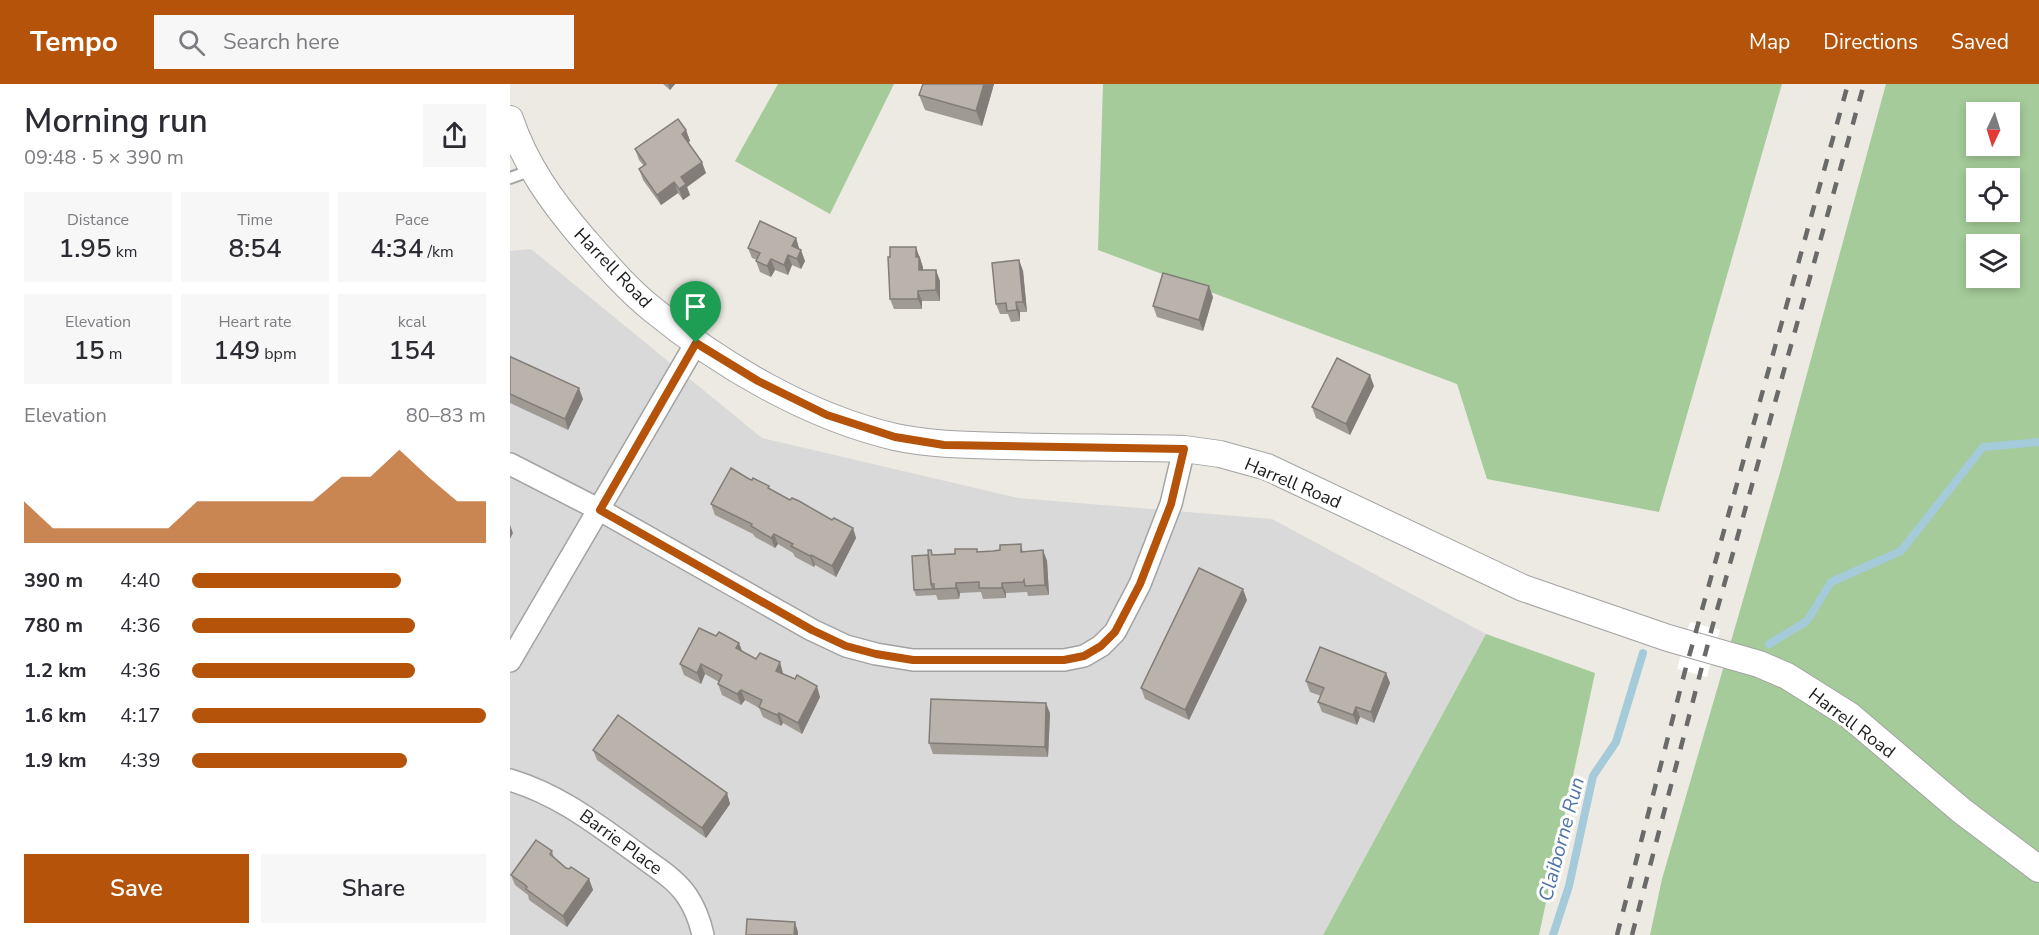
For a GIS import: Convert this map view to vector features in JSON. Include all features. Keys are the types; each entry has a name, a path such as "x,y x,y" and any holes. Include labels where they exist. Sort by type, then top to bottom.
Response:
{"street":[{"name":"Harrell Road","path":"510,119 521,174 566,218 650,308 696,343 758,381 827,415 895,437 944,445 1184,449 1220,454 1267,467 1523,588 1668,638 1759,664 1787,676 1849,715 1962,811 2039,869"},
{"path":"510,662 696,343"},
{"path":"510,464 600,510 812,630 846,646 913,660 1064,660 1084,656 1101,646 1115,632 1140,584 1171,504 1184,449"},
{"name":"Barrie Place","path":"510,780 534,787 569,805 671,878 687,896 703,935"}],"shaded area":[{"path":"531,249 762,438 1018,498 1272,519 1486,634 1323,935 510,935 510,251"}],"green space":[{"path":"778,84 894,84 830,214 735,161"},
{"path":"1103,84 1782,84 1659,512 1487,479 1457,384 1098,250"},
{"path":"1886,84 2039,84 2039,935 1650,935 1662,879 1781,469"},
{"path":"1486,634 1595,673 1539,935 1323,935"}],"pier":[{"path":"1690,622 1720,630 1707,677 1677,669"}],"building":[{"path":"923,84 984,84 976,111 919,95"},
{"path":"678,119 686,130 682,134 702,162 681,177 686,184 679,189 674,182 657,195 639,169 646,164 635,149"},
{"path":"760,221 796,238 792,246 801,250 797,259 788,255 784,265 771,259 767,266 756,261 760,253 748,248"},
{"path":"890,247 916,247 919,270 936,270 936,290 918,291 918,299 890,299 888,257 890,257"},
{"path":"1019,260 1023,302 1016,302 1017,310 1007,311 1006,303 996,304 992,263"},
{"path":"1163,273 1209,286 1199,320 1153,306"},
{"path":"511,357 579,388 565,419 510,394"},
{"path":"1337,358 1370,375 1346,424 1312,407"},
{"path":"731,468 749,479 753,478 769,486 768,488 790,500 792,498 799,501 832,520 834,518 853,528 832,566 791,546 793,544 774,534 771,538 751,526 752,524 711,504"},
{"path":"1021,544 1021,552 1043,550 1045,585 1025,586 1024,580 1023,582 1002,583 1002,588 979,588 979,582 956,583 956,588 934,589 934,584 931,584 928,550 931,550 932,555 955,554 955,549 977,549 977,552 993,551 1000,550 1000,545"},
{"path":"928,555 933,589 914,590 912,556"},
{"path":"1199,568 1243,589 1185,710 1141,688"},
{"path":"699,628 716,636 719,632 739,643 736,648 756,659 760,653 780,662 776,671 795,679 797,675 817,686 798,723 779,713 777,715 759,707 762,700 741,690 737,694 718,684 722,675 701,664 697,673 680,664"},
{"path":"1320,647 1386,673 1371,712 1356,707 1353,715 1318,702 1324,688 1306,681"},
{"path":"931,699 1046,703 1045,747 929,743"},
{"path":"618,715 727,793 702,828 593,750"},
{"path":"536,840 552,851 550,854 566,868 571,867 589,879 563,916 511,875"},
{"path":"747,919 795,922 794,935 746,935"}],"waterway":[{"name":"Claiborne Run","path":"1769,644 1807,621 1831,582 1901,551 1983,447 2039,442"},
{"name":"Claiborne Run","path":"1553,935 1569,886 1593,776 1616,742 1643,653"}],"railway":[{"path":"1617,935 1685,671 1848,84"},
{"path":"1632,935 1712,628 1864,84"}],"route":[{"path":"696,343 758,381 827,415 895,437 944,445 1184,449 1171,504 1140,584 1115,632 1101,646 1084,656 1064,660 913,660 876,654 846,646 812,630 600,510 696,343"}]}
